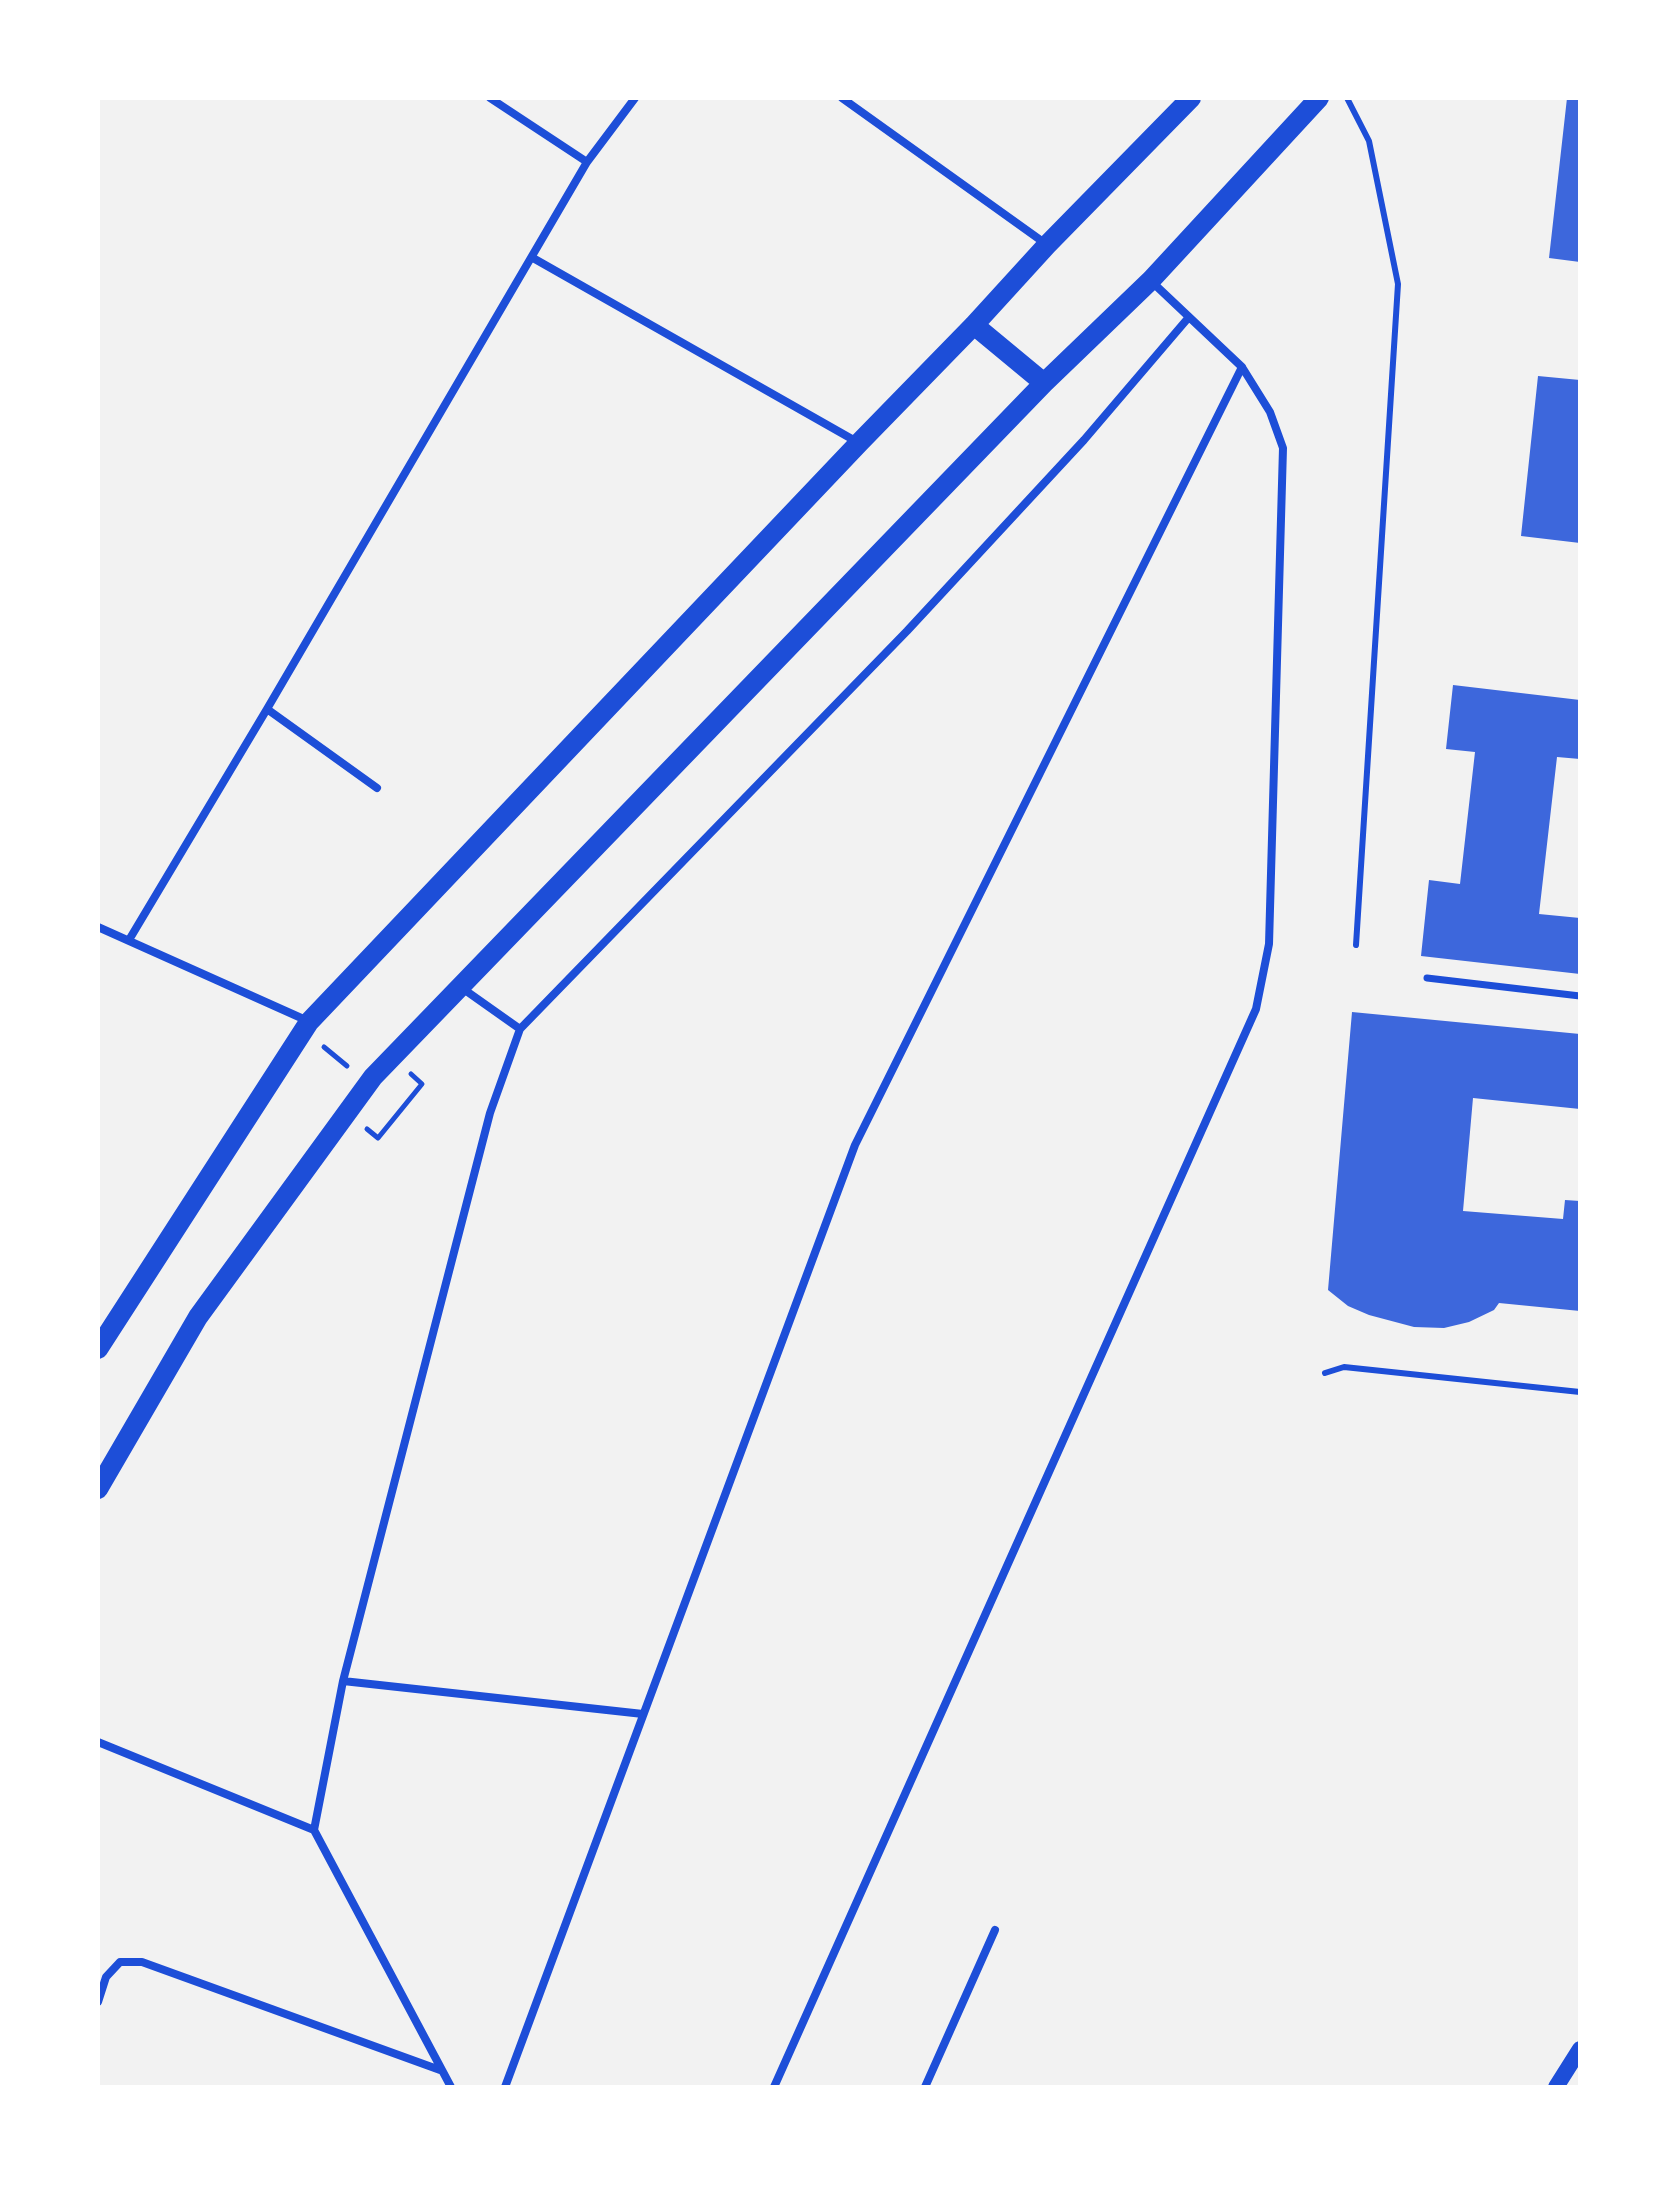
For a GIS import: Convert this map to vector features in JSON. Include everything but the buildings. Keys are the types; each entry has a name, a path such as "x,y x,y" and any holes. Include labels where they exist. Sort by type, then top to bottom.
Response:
{"main road":[{"path":"98,1349 309,1022 1047,245 1191,98"},
{"path":"98,1489 198,1317 373,1077 1044,383 1151,280 1319,98"},
{"path":"974,325 1044,383"},
{"path":"1556,2087 1580,2049"}],"street":[{"path":"490,98 587,162"},
{"path":"129,940 587,162 635,98"},
{"path":"842,98 1047,245"},
{"path":"533,258 859,443"},
{"path":"774,2087 1256,1009 1269,944 1283,448 1270,412 1242,367 1151,280"},
{"path":"451,2087 314,1830 343,1681 490,1113 520,1029 917,620 1084,440 1189,317"},
{"path":"505,2087 855,1145 1242,367"},
{"path":"267,709 377,788"},
{"path":"98,927 309,1022"},
{"path":"1427,978 1580,996"},
{"path":"461,988 520,1029"},
{"path":"343,1681 643,1714"},
{"path":"98,1742 314,1830"},
{"path":"925,2087 995,1930"},
{"path":"98,2002 106,1977 120,1962 142,1962 440,2071"}],"lane":[{"path":"1347,98 1369,141 1398,284 1356,945"},
{"path":"1325,1373 1344,1367 1580,1392"}],"path":[{"path":"378,1138 422,1084"}]}
